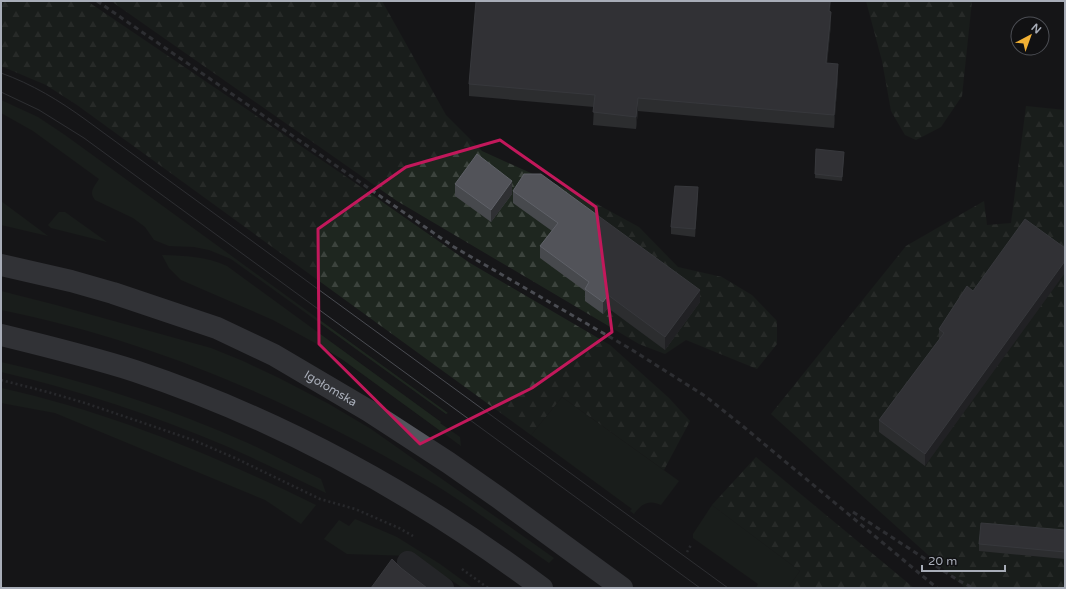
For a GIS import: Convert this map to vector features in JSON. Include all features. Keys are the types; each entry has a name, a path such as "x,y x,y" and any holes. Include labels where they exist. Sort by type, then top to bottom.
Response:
{"main road":[{"name":"Igołomska","path":"1,265 72,281 164,310 217,328 274,355 369,411 443,459 622,588"},
{"path":"1,335 79,354 136,372 199,395 250,416 315,446 356,468 428,511 498,556 542,588"}],"lane":[{"path":"1,257 25,270"},
{"path":"408,562 443,588"}],"path":[{"path":"1,380 84,403 193,440 235,458 320,499 355,510 400,528 417,538"},
{"path":"687,552 691,545"},
{"path":"461,568 488,588"}],"highlighted area":[{"path":"500,140 596,207 612,332 532,388 420,444 319,344 318,229 406,167"}],"green space":[{"path":"1,1 87,1 348,178 470,263 610,345 669,398 690,421 664,470 562,397 531,435 77,105 46,85 1,66"},
{"path":"111,1 382,1 446,115 482,151 584,197 639,227 678,267 722,277 752,295 777,321 777,344 757,369 686,340 665,354 639,344 397,201"},
{"path":"866,1 972,1 962,96 941,127 916,140 905,135 891,111 882,61"},
{"path":"1,100 38,117 65,135 448,413 446,414 231,259 209,250 194,247 169,246 154,240 145,227 133,218 95,200 92,192 99,179 33,131 1,113"},
{"path":"1026,106 1065,110 1065,588 965,588 771,414 906,246 984,201 987,225 1011,223"},
{"path":"1,201 48,236 1,225"},
{"path":"59,212 65,212 107,242 51,228 48,225"},
{"path":"162,255 203,258 227,266 441,422 440,423 460,437 461,446 343,360 317,344 273,320 181,280 169,268"},
{"path":"1,291 211,348 279,378 329,404 371,429 554,558 549,563 472,509 425,479 324,424 272,399 167,357 58,323 1,310"},
{"path":"1,362 96,387 158,407 220,431 259,448 321,479 326,493 226,446 171,424 87,395 1,372"},
{"path":"1,388 82,410 162,437 240,469 316,505 301,524 265,500 55,413 1,403"},
{"path":"562,397 679,481 661,505 653,502 642,505 634,514 630,511 632,509 531,435"},
{"path":"756,457 914,588 788,588 800,571 712,505"},
{"path":"712,505 800,571 788,588 756,588 758,584 693,538 693,534"},
{"path":"355,519 397,537 440,564 473,588 463,588 414,556 347,554 324,539 339,520 349,526"}],"building":[{"path":"476,1 830,1 829,11 831,12 826,63 838,64 834,115 638,98 636,117 593,112 595,95 469,84"},
{"path":"816,149 844,152 842,177 815,174"},
{"path":"477,154 512,181 491,210 455,184"},
{"path":"524,174 541,174 700,290 665,337 608,295 603,302 585,289 589,282 540,246 558,223 513,191"},
{"path":"675,186 698,187 695,229 671,227"},
{"path":"1025,219 1065,248 1065,261 925,454 879,420 944,333 939,329 967,286 973,291"},
{"path":"981,523 1065,530 1065,552 979,544"},
{"path":"392,559 401,568 427,588 371,588"}],"tram line":[{"path":"1,73 35,88 76,113 728,588"},
{"path":"1,92 39,110 84,138 700,588"}],"railway":[{"path":"97,1 454,247 629,348 705,396 937,588"},
{"path":"853,512 956,579 973,588"}]}
